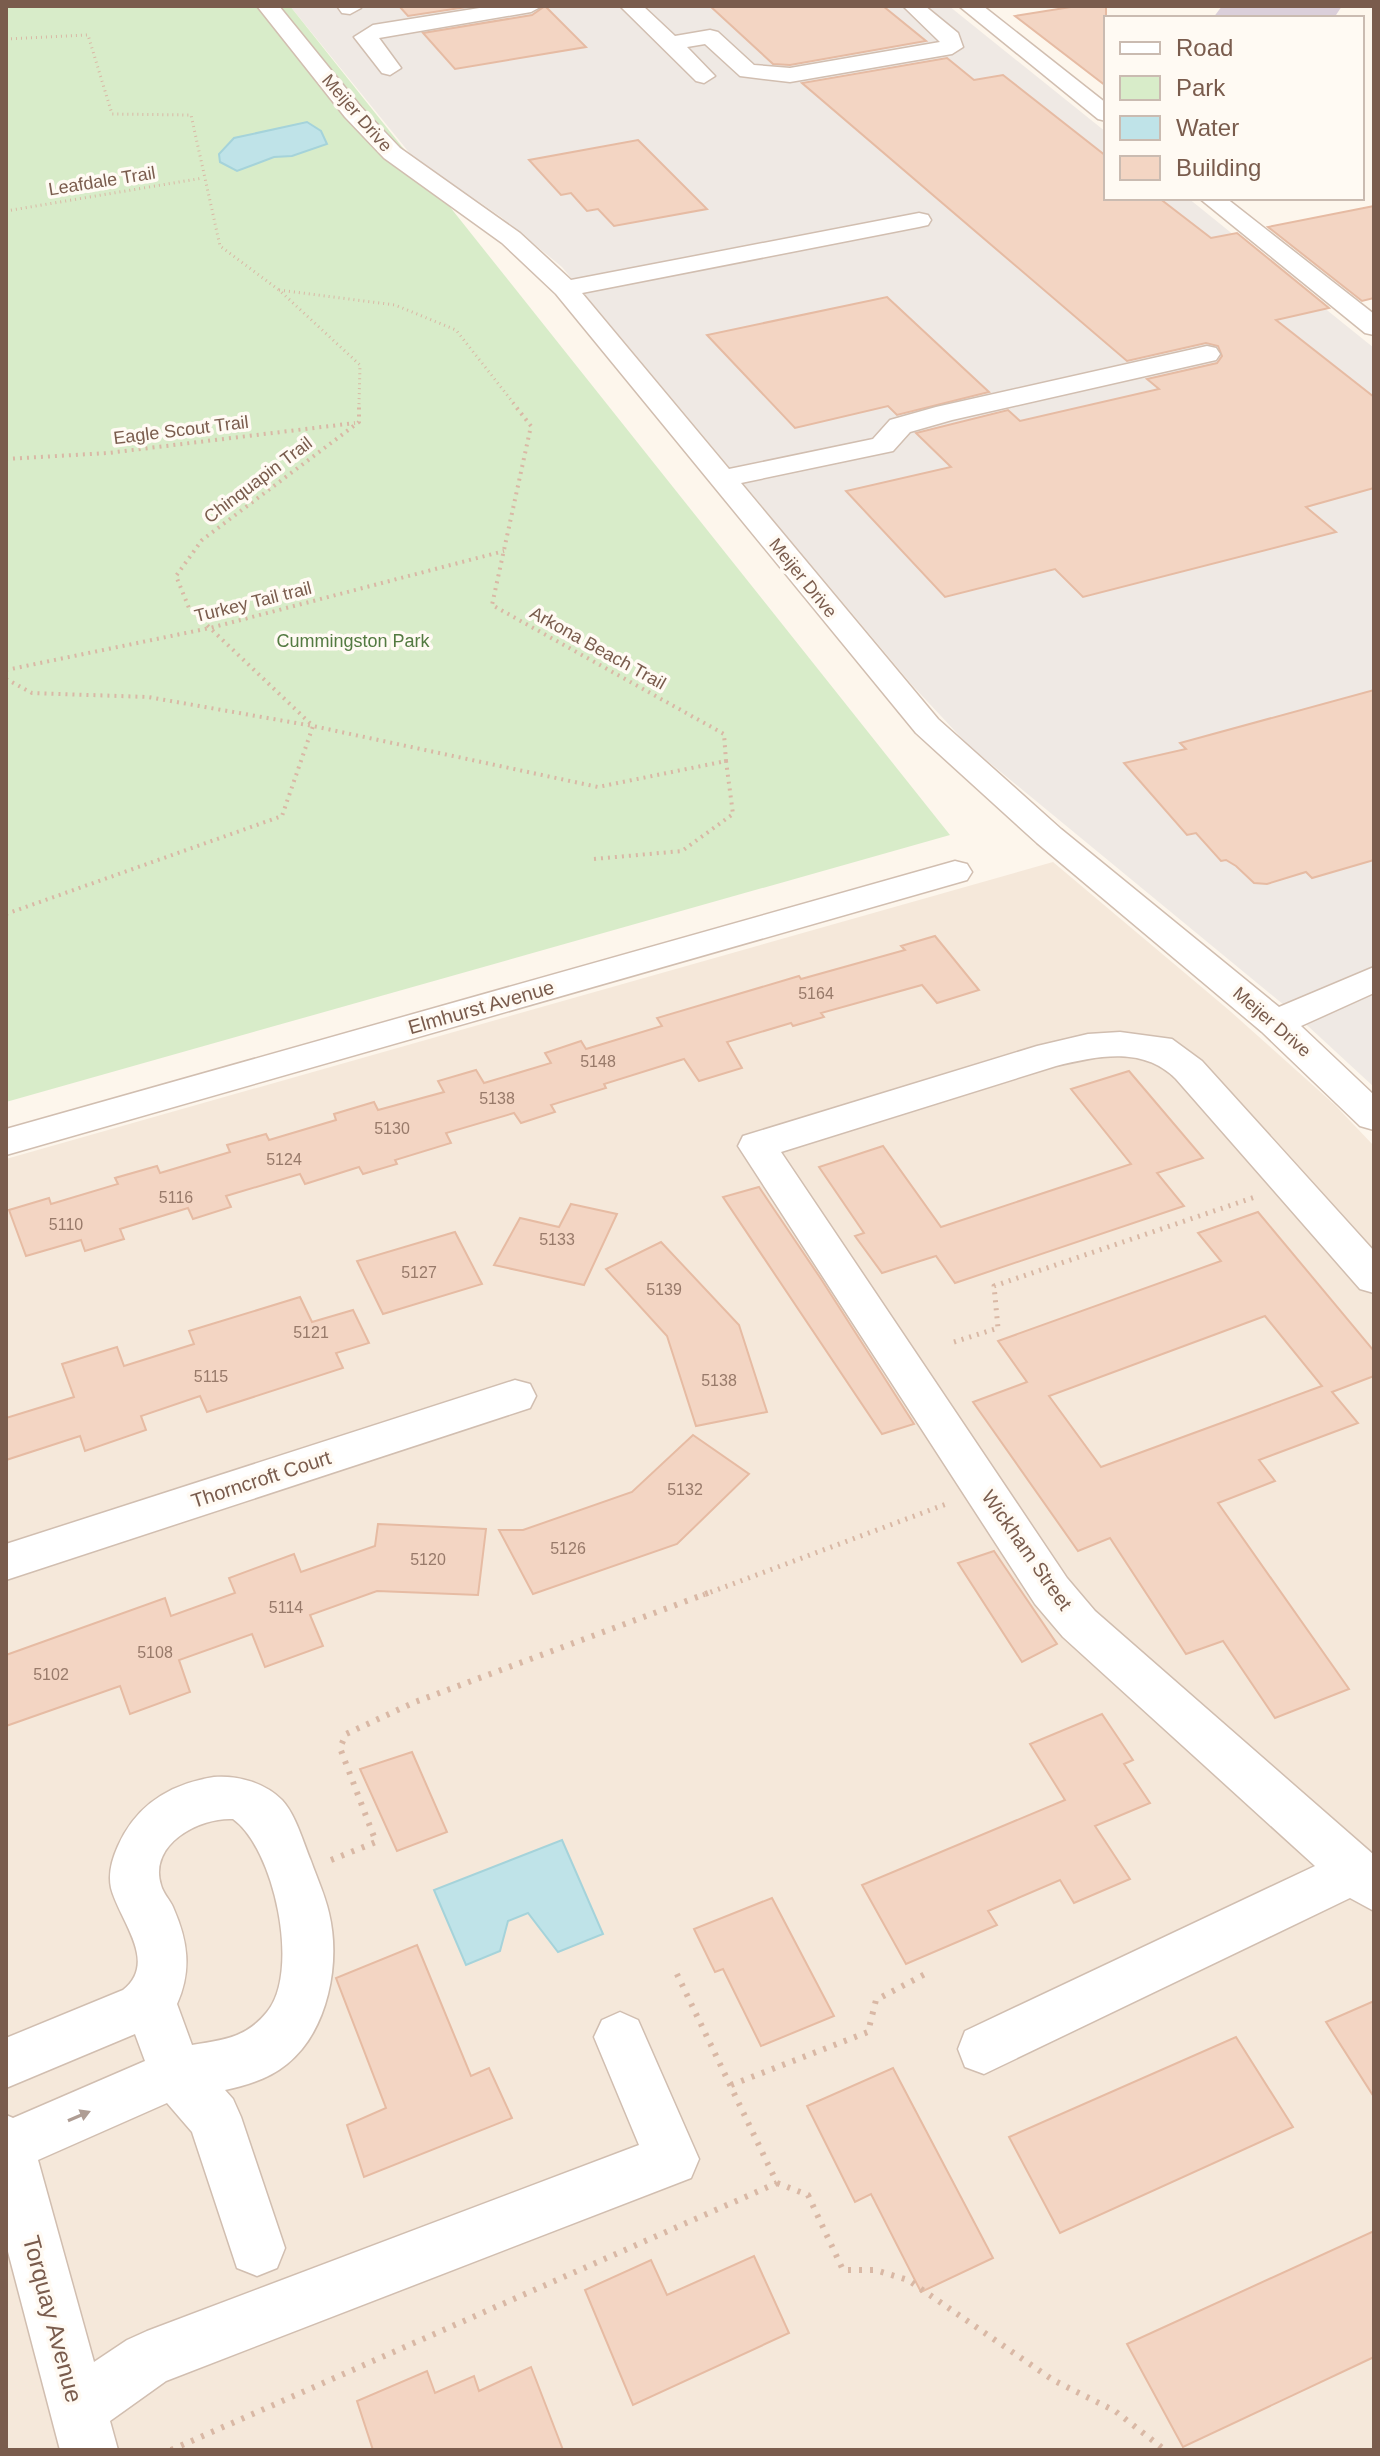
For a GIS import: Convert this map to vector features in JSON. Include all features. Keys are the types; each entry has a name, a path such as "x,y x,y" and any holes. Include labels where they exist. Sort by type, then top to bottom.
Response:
{"street":[{"name":"Meijer Drive","path":"268,6 353,112 392,153 511,238 565,289 927,726 1049,836 1275,1023 1374,1117"},
{"path":"390,68 365,37 373,32 531,6"},
{"path":"631,6 704,76"},
{"path":"970,6 1104,112"},
{"path":"670,43 710,37 748,71 790,75 952,47 950,38 913,7"},
{"path":"1214,200 1374,327"},
{"path":"565,289 919,220"},
{"path":"722,479 883,445 900,426 946,413 1207,354"},
{"name":"Elmhurst Avenue","path":"6,1142 955,872"},
{"path":"1275,1023 1374,979"},
{"name":"Wickham Street","path":"1365,1879 1079,1624 1051,1591 757,1146 1050,1055 1103,1044 1147,1045 1169,1054 1189,1070 1374,1278"},
{"name":"Thorncroft Court","path":"6,1562 515,1396"},
{"path":"6,2063 150,2002 163,1970 162,1944 136,1888 138,1854 152,1829 184,1806 207,1798 243,1800 268,1820 305,1913 306,1969 301,1999 291,2023 263,2051 236,2064 176,2074 7,2144"},
{"path":"984,2049 1365,1879"},
{"path":"150,2002 176,2074 214,2117 257,2248"},
{"path":"83,2430 147,2360 672,2159 620,2037"},
{"name":"Torquay Avenue","path":"7,2144 83,2430"}],"path":[{"path":"6,39 88,35 112,114 191,115 220,246 279,290 360,365 359,422"},
{"name":"Leafdale Trail","path":"6,211 203,178"},
{"name":"Arkona Beach Trail","path":"279,290 395,305 456,330 531,426 492,605 724,734 726,761"},
{"name":"Eagle Scout Trail","path":"6,459 108,453 359,422"},
{"name":"Chinquapin Trail","path":"313,726 189,608 176,576 202,540 359,422"},
{"name":"Turkey Tail trail","path":"6,670 210,628 504,551"},
{"path":"6,679 32,693 148,697 313,726 598,787 726,761 733,814 682,851 594,859"},
{"path":"6,914 282,816 313,726"},
{"path":"954,1342 998,1328 994,1286 1267,1192"},
{"path":"290,1876 376,1842 340,1748 346,1734 415,1702 983,1489"},
{"path":"731,2085 868,2032 876,2000 927,1973"},
{"path":"777,2183 808,2195 843,2270 875,2270 908,2280 1053,2380 1115,2411 1165,2450"}],"shaded area":[{"path":"290,6 949,6 1104,130 1104,200 1190,200 1374,348 1374,1087 1296,1015 968,745 912,685 562,267 501,217 412,156"},
{"path":"1053,862 1230,1011 1335,1105 1374,1146 1374,2450 6,2450 6,1159"}],"green space":[{"name":"Cummingston Park","path":"6,6 290,6 950,835 6,1102"}],"water":[{"path":"307,122 321,131 327,144 292,156 274,157 237,171 220,162 219,154 234,138"},
{"path":"562,1840 603,1934 558,1952 528,1913 508,1921 500,1951 466,1965 434,1890"}],"building":[{"path":"399,6 473,6 408,16"},
{"path":"545,6 586,47 455,69 423,33 532,15"},
{"path":"710,6 883,6 926,41 790,65 773,64"},
{"path":"1077,6 1106,6 1104,84 1015,16"},
{"path":"947,58 974,80 1003,75 1104,154 1104,200 1162,200 1211,238 1237,233 1329,308 1276,320 1374,397 1374,488 1306,507 1336,532 1083,597 1055,569 945,597 846,491 951,467 916,433 1008,410 1020,421 1159,389 1147,379 1217,363 1222,356 1218,346 1206,343 1127,361 802,83"},
{"path":"638,140 707,209 614,226 598,209 587,211 571,193 561,195 529,160"},
{"path":"1374,206 1374,298 1362,301 1268,227"},
{"path":"887,297 989,392 897,415 888,406 795,428 707,335"},
{"path":"1374,690 1374,860 1312,878 1306,872 1267,884 1254,883 1236,866 1226,860 1221,861 1196,833 1187,835 1124,763 1186,749 1180,743"},
{"path":"935,936 979,990 937,1003 922,985 821,1013 824,1017 793,1026 791,1023 727,1042 742,1068 699,1081 684,1059 604,1084 606,1088 551,1105 555,1112 521,1123 514,1113 446,1133 451,1143 395,1160 397,1164 363,1174 359,1167 305,1184 300,1174 226,1196 231,1207 193,1219 188,1208 120,1229 124,1239 85,1251 81,1240 26,1256 9,1210 49,1198 51,1204 118,1184 115,1178 157,1166 160,1173 230,1152 227,1145 266,1134 269,1140 336,1120 334,1114 374,1102 378,1110 444,1092 438,1081 476,1070 484,1083 551,1063 545,1053 581,1041 586,1049 662,1026 657,1018 799,976 801,979 905,950 901,946"},
{"path":"1129,1071 1203,1158 1157,1173 1184,1206 955,1283 936,1256 882,1273 855,1236 864,1233 819,1167 883,1146 941,1227 1131,1164 1071,1089"},
{"path":"759,1187 914,1424 882,1434 723,1197"},
{"path":"571,1204 617,1214 584,1285 494,1265 520,1218 559,1227"},
{"path":"1258,1212 1374,1351 1374,1376 1332,1392 1358,1423 1259,1460 1275,1481 1218,1503 1349,1689 1275,1718 1223,1641 1186,1654 1110,1538 1078,1551 973,1402 1027,1382 998,1341 1221,1261 1198,1233","holes":["1265,1316 1322,1386 1101,1467 1049,1396"]},
{"path":"455,1232 482,1284 383,1314 357,1261"},
{"path":"661,1242 739,1325 767,1412 696,1426 667,1336 606,1269"},
{"path":"300,1297 312,1322 353,1310 369,1343 336,1353 343,1368 207,1412 200,1396 141,1416 146,1430 85,1451 80,1436 6,1460 6,1418 74,1397 62,1364 117,1347 124,1366 194,1344 189,1331"},
{"path":"693,1435 749,1474 677,1544 533,1594 499,1530 523,1530 632,1492"},
{"path":"378,1524 486,1529 478,1595 377,1591 310,1615 323,1646 265,1667 252,1634 179,1660 190,1692 130,1714 120,1686 6,1726 6,1655 165,1598 171,1616 235,1593 229,1578 294,1554 301,1572 375,1546"},
{"path":"994,1551 1057,1644 1022,1662 958,1563"},
{"path":"1102,1714 1133,1760 1124,1764 1150,1803 1095,1826 1130,1879 1074,1903 1060,1880 988,1911 997,1925 906,1964 862,1885 1065,1800 1030,1744"},
{"path":"412,1752 447,1832 397,1851 360,1769"},
{"path":"772,1898 834,2016 761,2046 723,1969 715,1972 694,1929"},
{"path":"417,1945 471,2076 489,2068 512,2118 364,2177 347,2125 386,2108 336,1978"},
{"path":"1374,2001 1374,2097 1326,2022"},
{"path":"1236,2037 1293,2127 1060,2233 1009,2137"},
{"path":"893,2068 993,2258 921,2292 871,2194 855,2202 807,2106"},
{"path":"1374,2231 1374,2357 1183,2447 1127,2344"},
{"path":"754,2256 789,2333 633,2405 585,2290 651,2260 667,2295"},
{"path":"531,2367 563,2450 373,2450 357,2401 427,2371 435,2393 474,2376 479,2391"}],"taxiway":[{"path":"1254,16 1314,6"}]}
